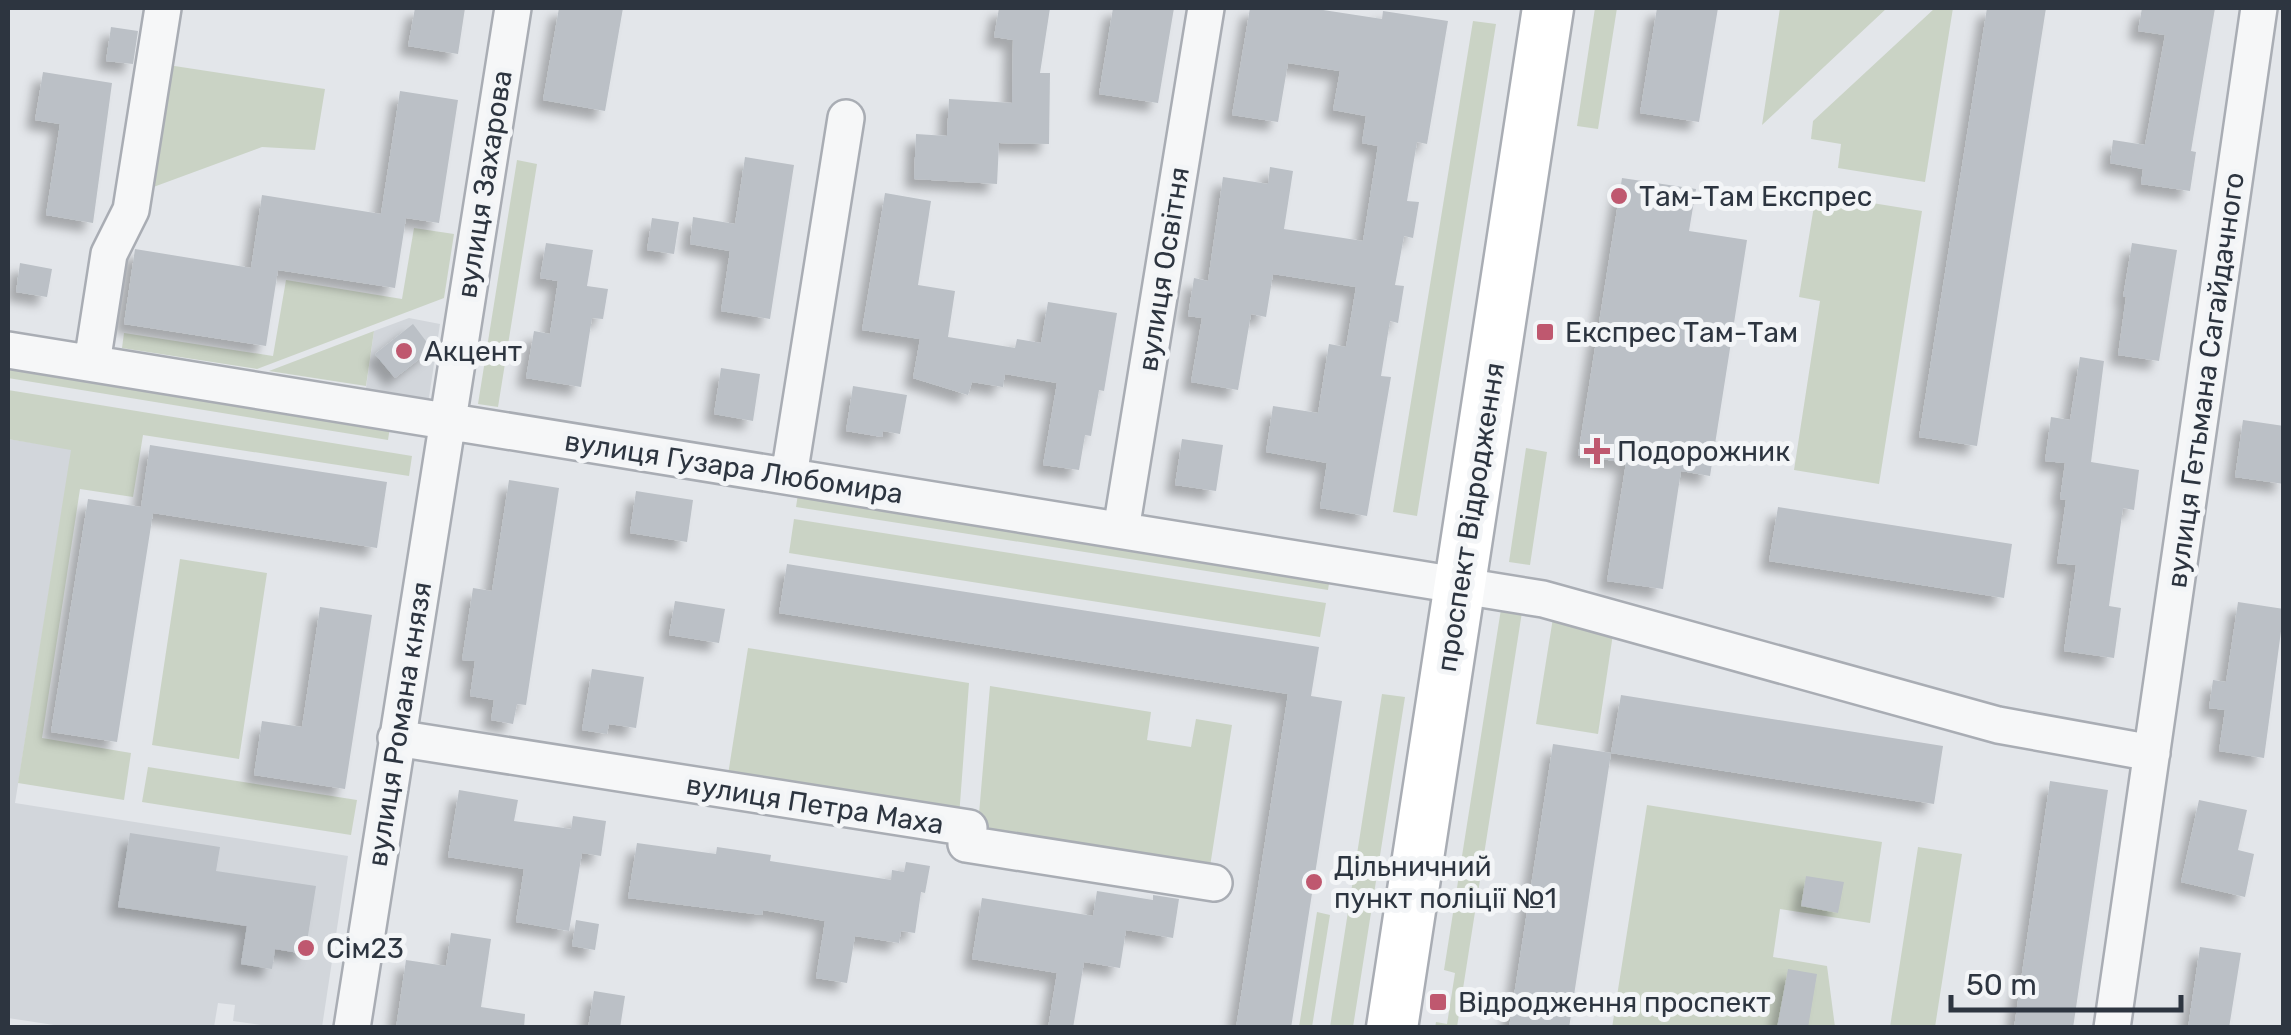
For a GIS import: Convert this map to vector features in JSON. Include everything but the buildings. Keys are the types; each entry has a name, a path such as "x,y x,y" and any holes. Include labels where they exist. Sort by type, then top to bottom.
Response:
{"main road":[{"name":"проспект Відродження","path":"1392,1028 1548,8"}],"street":[{"path":"92,363 110,254 131,210 162,8"},
{"name":"вулиця Захарова","path":"446,421 512,8"},
{"name":"вулиця Освітня","path":"1121,530 1206,8"},
{"name":"вулиця Гетьмана Сагайдачного","path":"2112,1028 2259,8"},
{"path":"788,476 846,118"},
{"name":"вулиця Гузара Любомира","path":"8,350 1460,585"},
{"name":"вулиця Романа князя","path":"352,1028 446,421"},
{"path":"1460,585 1543,599 1998,725 2152,753"},
{"name":"вулиця Петра Маха","path":"396,738 969,828 966,844 1214,883"}],"shaded area":[{"path":"409,318 440,324 428,404 365,395 374,331"},
{"path":"8,439 72,449 15,803 348,856 322,1027 275,1027 233,1021 235,1005 218,1003 214,1027 67,1027 8,1018"}],"green space":[{"path":"1595,8 1617,8 1598,129 1577,126"},
{"path":"1780,8 1887,8 1762,125"},
{"path":"1935,8 1953,8 1925,182 1838,168 1841,144 1811,139 1813,121"},
{"path":"1473,21 1496,24 1417,516 1393,512"},
{"path":"168,65 325,89 315,150 262,147 148,189"},
{"path":"517,160 537,164 498,407 478,404"},
{"path":"1816,194 1922,211 1879,484 1794,470 1820,301 1799,297"},
{"path":"414,228 454,234 444,298 257,369 122,348 124,333 273,356 286,280 402,299"},
{"path":"374,331 366,386 269,371"},
{"path":"8,366 390,427 388,440 8,378"},
{"path":"8,390 412,456 409,476 143,435 133,497 80,489 42,738 131,753 124,800 18,783 71,450 8,439"},
{"path":"1526,448 1547,452 1530,565 1509,562"},
{"path":"798,494 1330,577 1328,590 796,507"},
{"path":"794,519 1326,603 1320,637 789,553"},
{"path":"180,559 267,573 239,759 152,745"},
{"path":"1501,609 1522,612 1457,1027 1435,1028 1436,1022 1447,1024 1455,973 1444,970"},
{"path":"1553,618 1613,634 1598,734 1536,724"},
{"path":"748,648 969,683 959,817 727,781"},
{"path":"990,686 1151,712 1147,740 1191,747 1196,719 1232,725 1209,873 977,837"},
{"path":"1382,694 1405,697 1353,1027 1330,1027"},
{"path":"148,767 357,800 351,835 142,802"},
{"path":"1647,805 1882,842 1870,923 1780,909 1773,957 1827,966 1835,1027 1612,1028"},
{"path":"1918,847 1962,854 1935,1027 1890,1027"},
{"path":"1317,912 1330,915 1312,1027 1299,1027"}],"place":[{"name":"Там-Там Експрес","path":"1619,196"},
{"name":"Експрес Там-Там","path":"1545,332"},
{"name":"Акцент","path":"404,351"},
{"name":"Подорожник","path":"1597,451"},
{"name":"Дільничний пункт поліції №1","path":"1314,882"},
{"name":"Сім23","path":"306,948"},
{"name":"Відродження проспект","path":"1438,1002"}]}
